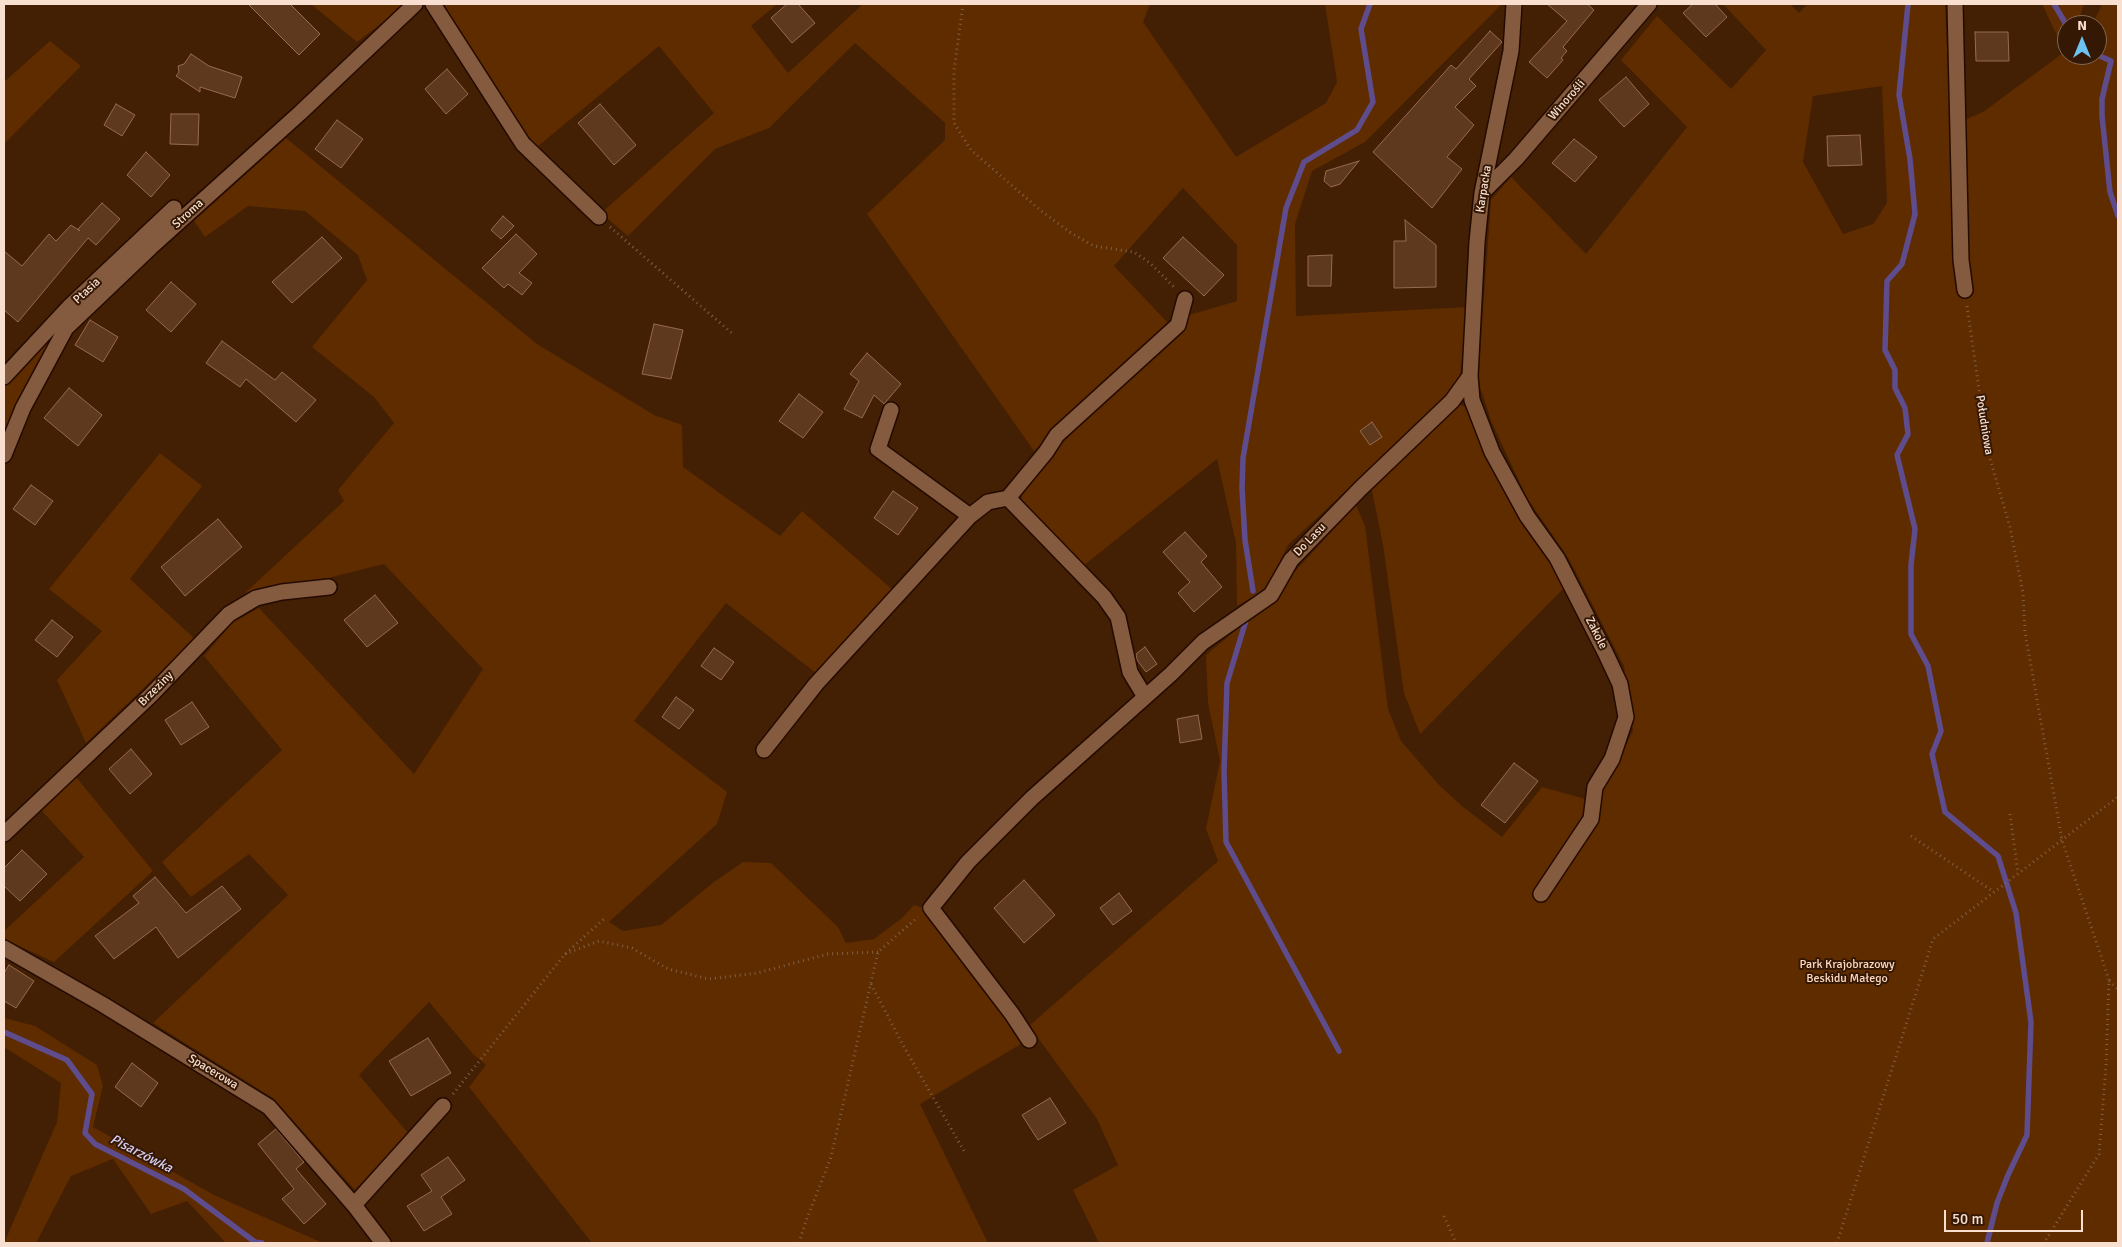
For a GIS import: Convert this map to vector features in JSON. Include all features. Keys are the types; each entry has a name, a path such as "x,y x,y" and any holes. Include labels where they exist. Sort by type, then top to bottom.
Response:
{"street":[{"name":"Stroma","path":"4,455 23,408 66,328 110,278 300,114 415,4"},
{"path":"432,4 523,144 598,217"},
{"name":"Karpacka","path":"1470,376 1476,242 1482,193 1511,51 1514,4"},
{"name":"Winorośli","path":"1482,193 1516,159 1649,4"},
{"path":"1955,4 1961,260 1965,290"},
{"name":"Ptasia","path":"4,377 69,308 110,278 174,208"},
{"path":"764,750 816,684 970,516 988,502 1008,498 1046,452 1057,435 1178,324 1185,299"},
{"name":"Do Lasu","path":"931,908 968,862 1026,804 1203,642 1270,594 1291,560 1361,488 1452,401 1470,376"},
{"name":"Zakole","path":"1470,376 1472,400 1492,452 1528,516 1557,558 1605,652 1620,684 1626,717 1612,759 1595,787 1591,819 1541,894"},
{"path":"891,410 878,448 970,516"},
{"path":"1008,498 1104,597 1118,617 1130,672 1145,697"},
{"name":"Brzeziny","path":"4,834 150,696 229,614 256,598 282,592 329,587"},
{"path":"931,908 1012,1014 1029,1040"},
{"name":"Spacerowa","path":"4,948 102,1004 270,1107 354,1205 383,1243"},
{"path":"354,1205 443,1106"}],"path":[{"path":"963,4 954,71 954,123 971,150 1040,210 1071,233 1094,246 1134,252 1150,264 1185,299"},
{"path":"598,217 734,335"},
{"name":"Południowa","path":"1965,290 1988,452 2010,527 2023,593 2025,632 2062,840 2109,980"},
{"path":"1837,1243 1933,939 2118,797"},
{"path":"2010,814 2018,873"},
{"path":"1911,836 1994,892"},
{"path":"799,1243 831,1158 878,952 904,928 931,908"},
{"path":"443,1106 565,954 604,919"},
{"path":"565,954 598,941 632,948 668,969 709,979 757,973 828,954 878,952"},
{"path":"2109,980 2118,989"},
{"path":"2044,1243 2099,1154 2106,1066 2109,980"},
{"path":"871,984 904,1047 964,1151"},
{"path":"1444,1216 1456,1243"}],"green space":[{"path":"311,4 407,4 357,42"},
{"path":"443,4 777,4 751,26 788,73 863,4 1150,4 1143,22 1236,157 1326,103 1337,82 1325,4 1502,4 1365,142 1312,171 1295,224 1296,316 1468,307 1460,376 1440,403 1288,545 1267,589 1237,606 1236,543 1217,459 1083,566 1022,505 1022,493 1064,441 1189,315 1237,301 1237,245 1183,188 1114,266 1169,324 1034,451 867,214 945,140 945,123 855,43 769,128 715,149 628,236 601,213 714,113 659,46 537,147 523,131 444,9"},
{"name":"Park Krajobrazowy Beskidu Małego","path":"1723,4 1790,4 1799,13 1807,4 1945,4 1955,226 1964,120 1983,112 2057,57 2057,65 2107,65 2107,15 2097,15 2102,4 2118,4 2118,1243 1099,1243 1073,1190 1118,1165 1097,1119 1036,1035 920,1104 988,1243 592,1243 469,1087 486,1065 473,1054 429,1002 359,1075 408,1133 355,1190 273,1098 153,1023 288,895 249,854 191,897 162,862 282,750 204,656 232,623 259,608 414,774 483,669 384,564 328,578 245,593 344,501 338,490 394,423 374,397 312,347 367,280 358,255 305,211 248,206 205,237 194,221 286,138 537,344 654,415 682,425 683,467 780,536 802,511 894,591 817,674 726,603 634,721 727,792 717,824 609,922 623,931 661,925 714,882 743,862 771,863 838,927 846,943 874,939 902,918 914,905 944,915 1030,1025 1218,861 1206,829 1220,761 1208,703 1206,655 1278,595 1287,580 1356,505 1365,526 1388,709 1401,741 1439,785 1462,806 1502,837 1542,787 1582,798 1591,803 1616,765 1633,731 1624,666 1569,559 1527,498 1492,423 1478,381 1491,200 1511,177 1586,254 1687,127 1621,60 1657,16 1731,89 1766,50","holes":["1882,86 1887,203 1873,224 1843,234 1803,162 1813,96"]},
{"path":"2042,4 2084,4 2080,15 2057,15 2057,36"},
{"path":"50,41 81,66 4,144 4,82"},
{"path":"45,340 50,342 5,429 4,385"},
{"path":"1458,404 1468,408 1566,586 1420,734 1404,693 1383,545 1371,486"},
{"path":"160,453 202,486 130,579 195,639 86,743 57,680 102,631 49,589"},
{"path":"76,777 153,871 54,962 4,939 4,931 84,857 42,811"},
{"path":"4,1018 35,1026 97,1065 103,1086 93,1127 214,1195 323,1243 226,1243 187,1201 151,1214 113,1159 71,1176 36,1243 4,1243 57,1122 61,1083 4,1047"}],"building":[{"path":"248,4 290,4 320,34 299,55"},
{"path":"787,4 798,4 815,23 792,43 771,18"},
{"path":"1547,4 1587,4 1594,10 1563,47 1567,51 1561,58 1563,60 1547,78 1529,62 1567,21"},
{"path":"1693,4 1715,4 1727,17 1706,37 1683,13"},
{"path":"1490,31 1502,42 1469,79 1476,86 1455,107 1474,125 1447,157 1462,169 1432,208 1373,152 1451,65 1456,69"},
{"path":"1975,32 2008,32 2009,61 1976,61"},
{"path":"191,54 209,66 242,77 235,98 200,87 200,92 176,76 179,72 178,66 184,64"},
{"path":"447,69 468,94 446,114 425,89"},
{"path":"1626,77 1649,104 1624,127 1599,100"},
{"path":"116,104 135,115 122,136 104,125"},
{"path":"600,104 636,145 614,165 578,123"},
{"path":"171,114 199,114 198,145 170,144"},
{"path":"337,120 363,139 341,168 315,149"},
{"path":"1860,135 1862,165 1828,166 1827,136"},
{"path":"1574,139 1597,157 1575,182 1552,163"},
{"path":"146,152 170,175 151,197 127,175"},
{"path":"1359,161 1340,184 1331,187 1324,181 1326,171"},
{"path":"102,203 120,219 96,245 88,238 18,322 4,310 4,251 22,266 49,234 56,241 71,225 80,231 78,229"},
{"path":"503,216 514,226 501,239 491,230"},
{"path":"1405,220 1436,245 1436,287 1394,288 1394,241 1406,241"},
{"path":"516,234 537,254 519,273 532,283 522,295 508,284 504,288 482,268"},
{"path":"322,237 342,258 292,303 272,282"},
{"path":"1183,237 1224,275 1204,296 1163,258"},
{"path":"1332,255 1331,286 1308,286 1308,256"},
{"path":"171,282 196,304 171,332 146,310"},
{"path":"90,320 118,337 103,362 75,345"},
{"path":"654,324 683,330 671,379 642,374"},
{"path":"222,341 275,380 282,372 316,400 296,422 246,379 240,387 206,363"},
{"path":"867,353 901,384 884,404 874,395 862,418 844,409 859,381 850,374"},
{"path":"69,388 102,415 78,446 44,418"},
{"path":"799,394 823,412 803,438 779,421"},
{"path":"1372,422 1382,437 1370,445 1360,431"},
{"path":"31,485 53,501 35,525 13,509"},
{"path":"893,491 918,508 898,535 874,518"},
{"path":"218,519 242,547 185,596 161,567"},
{"path":"1185,532 1207,556 1201,562 1222,587 1194,612 1178,593 1190,582 1163,552"},
{"path":"375,595 398,623 367,647 344,620"},
{"path":"52,620 73,637 57,657 35,640"},
{"path":"1145,647 1157,664 1146,672 1137,660 1136,654"},
{"path":"714,648 734,662 721,680 701,666"},
{"path":"676,697 694,710 679,729 662,717"},
{"path":"192,702 209,727 181,745 165,720"},
{"path":"1198,715 1202,739 1180,743 1177,719"},
{"path":"131,749 152,774 130,794 109,769"},
{"path":"1514,763 1538,781 1505,823 1481,805"},
{"path":"22,850 47,874 20,901 4,886 4,868"},
{"path":"155,877 186,913 222,886 241,909 178,958 156,927 114,959 95,936 139,903 133,896"},
{"path":"1024,880 1055,915 1024,943 994,908"},
{"path":"1119,893 1132,911 1113,925 1100,908"},
{"path":"9,965 34,981 16,1008 4,1001 4,973"},
{"path":"428,1038 451,1073 411,1096 389,1061"},
{"path":"132,1063 158,1083 141,1107 115,1087"},
{"path":"1050,1098 1066,1123 1038,1140 1022,1115"},
{"path":"276,1129 304,1162 296,1169 326,1204 304,1224 282,1199 294,1189 258,1144"},
{"path":"448,1157 465,1180 441,1197 452,1214 424,1231 407,1206 432,1191 421,1175"}],"waterway":[{"path":"1253,591 1245,540 1242,488 1243,458 1286,208 1304,162 1357,130 1373,102 1361,29 1370,4"},
{"path":"1908,4 1899,95 1910,159 1915,214 1902,264 1887,281 1885,350 1895,370 1895,388 1905,408 1908,434 1897,455 1915,529 1911,565 1911,634 1928,666 1941,731 1932,754 1945,812 1998,856 2016,913 2031,1022 2027,1135 1997,1203 1987,1243"},
{"path":"2054,4 2060,15"},
{"path":"2107,59 2111,61 2102,99 2102,116 2110,192 2118,216"},
{"path":"1247,617 1227,683 1224,771 1226,842 1339,1051"},
{"name":"Pisarzówka","path":"4,1032 67,1060 92,1094 85,1133 95,1144 184,1189 255,1242 262,1243"}]}
